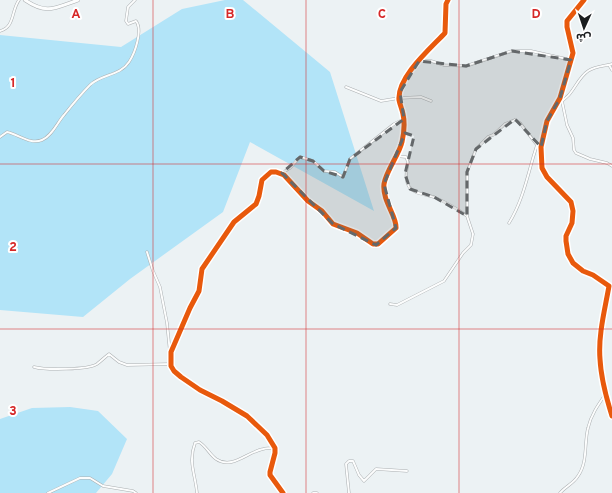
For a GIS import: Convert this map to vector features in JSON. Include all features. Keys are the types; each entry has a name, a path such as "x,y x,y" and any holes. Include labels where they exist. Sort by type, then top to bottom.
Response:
{"street":[{"path":"0,31 8,28 10,25 19,0"},
{"path":"25,0 40,8 50,9 78,0"},
{"path":"0,137 7,132 32,141 39,142 44,140 63,115 92,84 97,80 115,73 127,66 133,55 139,32 139,25 136,21 128,24 126,21 128,7 135,0"},
{"path":"282,173 308,201 322,211 333,224 357,233 370,244 376,245 396,228 396,223 386,200 384,184 402,144 404,119 399,98 400,92 414,65 445,33 446,4 448,0"},
{"path":"584,0 567,21 572,53 571,60 560,98 547,120 541,147 542,168 544,173 571,202 573,211 572,223 566,236 568,254 573,263 608,286 599,358 605,394 612,416"},
{"path":"419,60 432,61 444,65 466,66 512,51 531,52 571,60"},
{"path":"557,103 568,97 577,83 587,72 596,67 611,64 612,70"},
{"path":"346,87 381,101 421,97 431,101"},
{"path":"562,101 567,126 573,138 574,150 576,154 607,163 612,166"},
{"path":"171,362 171,352 180,329 199,292 200,274 202,269 234,222 256,204 262,180 271,172 282,173 290,168 300,157 313,161 324,171 335,172 343,177 350,159 394,124 404,119"},
{"path":"390,304 397,305 444,281 463,253 471,245 473,234 467,216 467,172 476,149 488,137 513,120 520,123 537,145 541,147"},
{"path":"509,223 522,198 537,145"},
{"path":"396,156 406,157 408,162 405,174 410,189 414,192 434,197 467,216"},
{"path":"147,252 160,287 167,323 171,362 174,371 194,386 246,416 267,435 275,448 270,475 283,493"},
{"path":"34,367 41,369 78,368 96,365 109,354 119,362 127,365 171,362"},
{"path":"560,493 579,476 586,454 588,427 594,412 605,394"},
{"path":"197,493 191,463 195,443 199,442 205,446 215,459 224,463 231,463 263,449 275,448"},
{"path":"349,493 346,464 349,461 353,461 359,475 364,481 376,470 407,471"},
{"path":"48,493 80,478 90,478 103,486 133,491 136,493"}],"highlighted area":[{"path":"512,51 571,60 560,98 547,121 541,147 515,119 476,149 467,172 467,216 434,197 410,189 405,174 414,136 405,133 384,184 396,228 376,245 333,224 282,173 300,157 313,161 324,171 343,177 350,159 404,119 400,92 419,61 466,66"}],"shaded area":[{"path":"225,0 243,0 330,72 374,211 250,142 223,212 130,279 83,317 0,310 0,35 121,47 182,9"},
{"path":"70,407 98,411 127,439 112,474 96,493 0,493 0,419 32,408"}],"cycle path":[{"path":"283,493 270,475 275,448 267,435 247,416 200,390 174,371 171,366 171,352 199,291 202,269 234,222 256,204 262,180 271,172 284,175 308,201 322,211 333,224 357,233 373,244 378,244 396,228 396,223 385,196 384,184 403,139 404,121 399,100 400,91 403,82 409,73 445,33 446,4 448,0"},
{"path":"584,0 567,21 573,53 560,98 547,121 541,147 542,168 547,177 571,202 573,211 572,223 566,236 566,241 568,254 573,263 583,271 593,275 609,286 602,322 600,350 603,381 612,416"}]}
